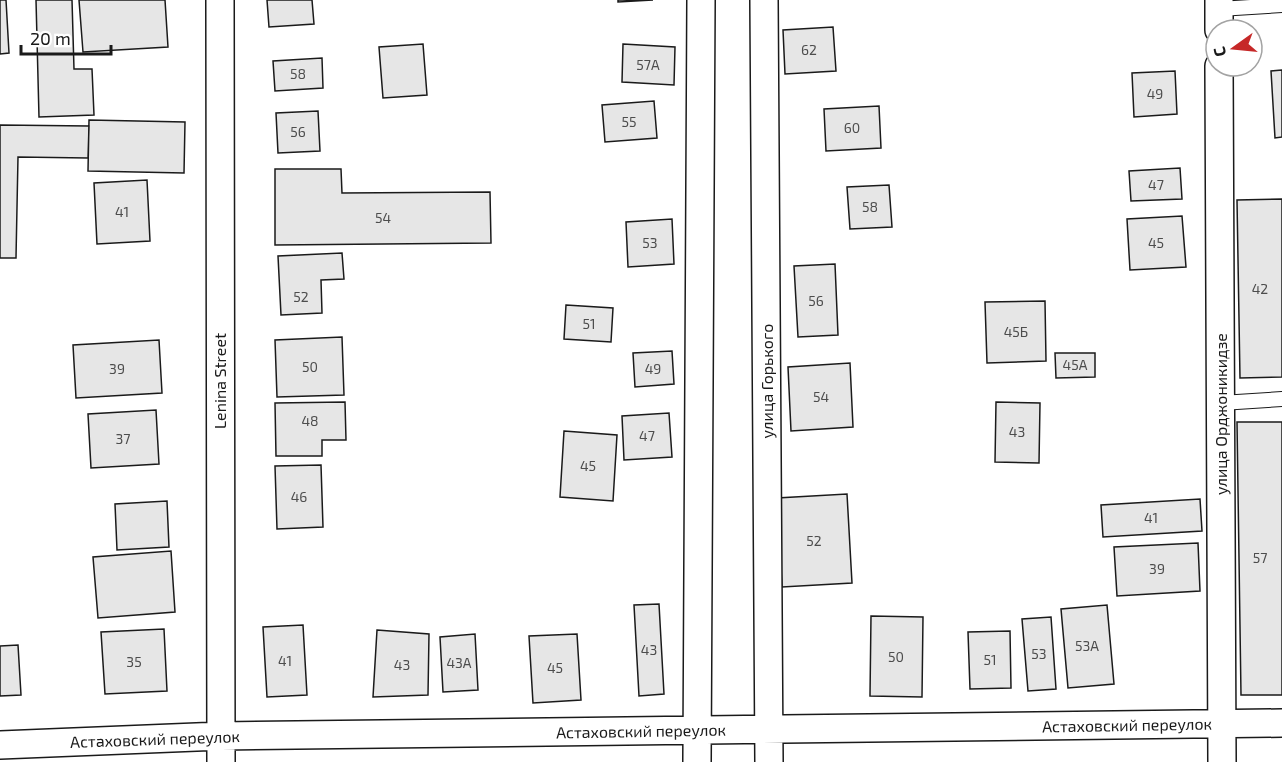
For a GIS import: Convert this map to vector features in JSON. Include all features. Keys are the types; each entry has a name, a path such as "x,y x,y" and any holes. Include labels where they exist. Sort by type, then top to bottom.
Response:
{"street":[{"name":"Lenina Street","path":"220,0 221,749"},
{"path":"697,762 701,0"},
{"name":"улица Горького","path":"764,0 769,762"},
{"name":"улица Орджоникидзе","path":"1219,78 1222,762"},
{"name":"Астаховский переулок","path":"0,745 221,749 698,731 1282,723"}],"lane":[{"path":"1219,13 1282,5"},
{"path":"1221,403 1282,399"}],"building":[{"path":"0,0 6,0 9,53 0,54"},
{"path":"36,0 72,0 74,69 92,69 94,115 39,117"},
{"path":"79,0 165,0 168,47 83,52"},
{"path":"267,0 312,0 314,24 269,27"},
{"path":"618,0 653,0 618,2"},
{"path":"833,27 836,71 785,74 783,30"},
{"path":"423,44 427,95 383,98 379,47"},
{"path":"623,44 675,47 674,85 622,82"},
{"path":"322,58 323,88 275,91 273,61"},
{"path":"1282,70 1282,137 1275,138 1271,71"},
{"path":"1175,71 1177,114 1134,117 1132,73"},
{"path":"654,101 657,138 605,142 602,105"},
{"path":"879,106 881,148 826,151 824,109"},
{"path":"318,111 320,151 278,153 276,113"},
{"path":"89,120 185,122 184,173 88,171"},
{"path":"0,125 89,126 88,158 18,157 16,258 0,258"},
{"path":"1180,168 1182,199 1131,201 1129,171"},
{"path":"275,169 341,169 342,193 490,192 491,243 275,245"},
{"path":"147,180 150,241 97,244 94,183"},
{"path":"889,185 892,227 850,229 847,187"},
{"path":"1282,199 1282,377 1240,378 1237,200"},
{"path":"1182,216 1186,267 1130,270 1127,219"},
{"path":"672,219 674,264 628,267 626,222"},
{"path":"342,253 344,279 321,280 322,313 281,315 278,256"},
{"path":"835,264 838,335 798,337 794,266"},
{"path":"1045,301 1046,361 987,363 985,302"},
{"path":"566,305 613,308 611,342 564,339"},
{"path":"342,337 344,395 277,397 275,340"},
{"path":"159,340 162,393 76,398 73,345"},
{"path":"672,351 674,384 635,387 633,353"},
{"path":"1055,353 1095,353 1095,377 1056,378"},
{"path":"850,363 853,427 791,431 788,367"},
{"path":"345,402 346,440 322,440 322,456 276,456 275,403"},
{"path":"996,402 1040,403 1039,463 995,462"},
{"path":"156,410 159,464 91,468 88,414"},
{"path":"669,413 672,457 624,460 622,416"},
{"path":"1237,422 1282,422 1282,695 1241,695"},
{"path":"564,431 617,435 613,501 560,497"},
{"path":"321,465 323,527 277,529 275,466"},
{"path":"847,494 852,583 782,587 777,498"},
{"path":"1200,499 1202,531 1103,537 1101,505"},
{"path":"167,501 169,547 117,550 115,504"},
{"path":"1198,543 1200,591 1117,596 1114,547"},
{"path":"171,551 175,612 98,618 93,557"},
{"path":"659,604 664,694 639,696 634,605"},
{"path":"1107,605 1114,684 1068,688 1061,609"},
{"path":"871,616 923,617 922,697 870,696"},
{"path":"1051,617 1056,689 1028,691 1022,619"},
{"path":"303,625 307,695 267,697 263,627"},
{"path":"164,629 167,691 105,694 101,632"},
{"path":"377,630 429,634 428,695 373,697"},
{"path":"1010,631 1011,688 970,689 968,632"},
{"path":"475,634 478,690 443,692 440,637"},
{"path":"577,634 581,700 533,703 529,636"},
{"path":"18,645 21,695 0,696 0,646"}]}
